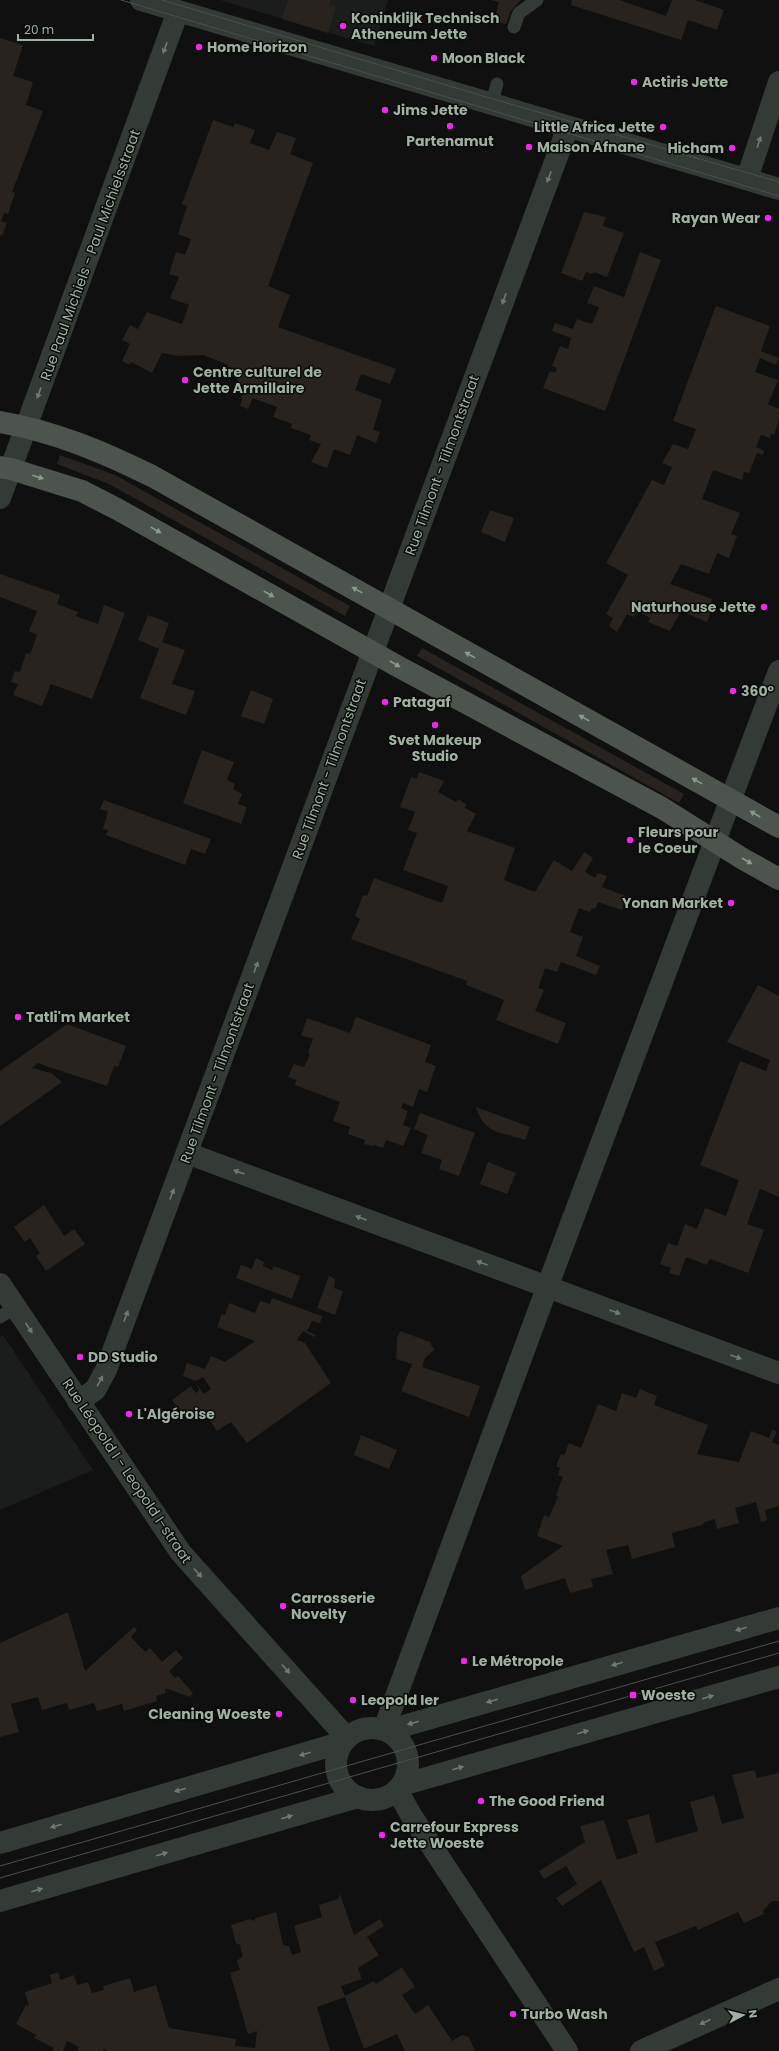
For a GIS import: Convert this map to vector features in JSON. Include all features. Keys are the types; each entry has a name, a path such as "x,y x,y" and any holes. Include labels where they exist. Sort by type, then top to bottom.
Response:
{"main road":[{"path":"0,422 26,426 62,437 125,462 779,827"},
{"path":"5,468 82,491 372,651 662,808 779,879"}],"street":[{"path":"141,0 491,105 779,189"},
{"name":"Rue Paul Michiels - Paul Michielsstraat","path":"0,498 5,468 26,426 178,11"},
{"path":"747,179 779,82"},
{"name":"Rue Tilmont - Tilmontstraat","path":"78,1401 95,1390 106,1370 568,127"},
{"path":"387,1731 548,1287 779,671"},
{"path":"187,1153 779,1373"},
{"name":"Rue Léopold I - Leopold I-straat","path":"0,1284 8,1312 78,1401 181,1553 345,1740"},
{"path":"0,1843 345,1740 364,1728 387,1731 779,1618"},
{"path":"345,1740 336,1760 339,1780 344,1787 358,1797 368,1800 379,1800 389,1796 400,1787 779,1677"},
{"path":"387,1731 399,1739 405,1749 408,1760 407,1773 400,1787 411,1815 567,2051"},
{"path":"0,1901 358,1797"},
{"path":"641,2051 779,1989"}],"lane":[{"path":"514,27 519,13 537,0"},
{"path":"491,105 498,84"}],"shaded area":[{"name":"Koninklijk Technisch Atheneum Jette","path":"220,0 388,0 374,46"},
{"path":"288,0 330,0 329,5 336,6 328,33 282,19"},
{"path":"491,0 521,0 510,12 506,24 494,21 499,2"},
{"path":"572,0 619,0 666,16 672,0 695,0 724,10 717,30 688,20 681,40 571,5"},
{"path":"0,38 23,45 13,76 33,82 26,105 43,111 12,192 15,193 8,214 4,213 1,221 7,223 2,236 0,235"},
{"path":"213,120 233,127 235,123 255,130 250,143 269,150 277,132 296,138 290,154 313,163 268,286 290,295 278,327 396,369 390,384 361,374 355,390 382,400 373,430 380,432 376,443 357,435 350,455 334,449 327,468 311,462 321,444 309,440 311,435 291,428 292,424 273,417 277,407 253,398 248,409 240,406 242,400 241,390 236,376 226,364 203,355 179,356 162,353 152,373 131,362 130,365 122,361 130,344 122,340 130,325 138,329 147,312 182,324 189,305 170,298 179,277 169,274 176,252 185,255 191,239 178,234 187,206 182,204"},
{"path":"584,212 606,217 603,226 624,233 607,277 594,272 592,274 586,272 582,281 561,273"},
{"path":"640,252 661,260 605,411 543,388 550,371 555,373 557,368 552,366 560,346 568,349 571,338 552,331 555,323 573,329 577,319 592,324 599,307 587,303 594,286 624,297"},
{"path":"716,306 770,326 761,351 779,358 776,365 760,358 755,372 778,380 768,404 779,409 779,420 774,435 771,434 770,438 761,435 756,447 764,451 763,455 757,453 749,473 744,472 742,480 713,470 702,499 740,513 731,534 737,536 729,558 717,553 709,574 681,564 670,584 712,599 708,610 711,611 707,622 681,611 670,631 648,622 650,618 638,611 634,617 627,614 617,632 609,626 613,618 606,614 628,575 606,563 652,480 664,485 672,467 662,463 673,444 688,449 696,429 673,421"},
{"path":"60,455 115,475 350,606 345,616 109,484 57,464"},
{"path":"490,510 514,518 505,542 481,532"},
{"path":"0,574 60,595 57,604 78,612 76,616 98,624 104,605 125,613 92,699 51,684 42,706 13,695 18,684 11,682 15,671 20,672 26,653 30,654 37,635 29,631 37,611 0,597"},
{"path":"148,615 169,623 162,642 185,650 172,684 195,691 186,715 140,698 159,649 138,640"},
{"path":"422,648 684,794 679,803 417,656"},
{"path":"251,690 273,699 264,724 241,716"},
{"path":"202,750 234,762 227,780 235,784 233,789 242,794 238,804 247,807 241,824 183,803"},
{"path":"419,772 444,781 438,792 456,802 458,799 466,804 465,808 476,814 467,831 515,848 504,880 535,892 554,860 572,871 584,852 593,858 585,872 595,878 598,873 607,876 602,887 626,896 622,910 598,902 595,909 592,908 590,912 579,908 570,932 583,937 576,956 600,966 596,975 561,962 557,972 545,968 538,988 544,990 535,1011 566,1023 558,1044 496,1020 504,1000 466,985 467,981 351,939 360,919 355,916 363,895 367,896 374,878 442,903 448,886 403,870 417,833 408,830 415,812 400,807 411,777 417,779"},
{"path":"104,800 211,839 205,854 191,849 185,865 106,835 108,830 103,829 108,811 100,809"},
{"path":"758,985 779,996 779,1197 760,1189 747,1224 764,1230 748,1273 710,1259 707,1265 686,1257 679,1276 669,1273 671,1268 660,1264 668,1243 677,1246 685,1224 697,1229 705,1208 726,1216 739,1180 700,1165 740,1061 766,1071 770,1060 727,1042"},
{"path":"356,1017 431,1045 425,1062 436,1066 427,1092 419,1089 413,1107 403,1103 401,1108 408,1111 403,1125 411,1128 403,1146 386,1140 383,1148 364,1144 365,1140 348,1134 350,1127 333,1121 340,1102 295,1085 296,1080 288,1077 294,1064 304,1067 310,1054 308,1052 313,1039 301,1035 307,1018 350,1033"},
{"path":"67,1024 126,1046 118,1067 114,1066 107,1086 37,1063 32,1068 51,1073 62,1082 0,1126 0,1071"},
{"path":"476,1107 530,1127 525,1140 489,1128 484,1123"},
{"path":"420,1113 475,1133 459,1176 439,1169 442,1160 421,1153 428,1135 414,1129"},
{"path":"488,1162 516,1173 507,1194 480,1184"},
{"path":"44,1205 64,1236 74,1229 85,1244 46,1271 36,1256 40,1253 30,1238 25,1242 14,1227"},
{"path":"256,1258 264,1262 263,1266 272,1270 274,1266 300,1276 292,1299 236,1278 241,1265 252,1269"},
{"path":"329,1276 335,1279 334,1288 343,1291 335,1315 317,1308"},
{"path":"272,1298 322,1316 320,1323 312,1321 307,1331 316,1335 314,1337 303,1331 297,1340 305,1343 331,1383 247,1443 231,1422 217,1431 205,1413 193,1421 185,1409 181,1412 172,1400 191,1386 196,1393 199,1390 196,1383 204,1394 211,1389 203,1377 196,1381 183,1376 187,1363 205,1369 211,1356 225,1362 255,1341 217,1327 222,1314 225,1315 229,1303 255,1313 260,1301 270,1304"},
{"path":"400,1331 430,1342 434,1350 425,1358 422,1367 480,1386 469,1417 401,1391 412,1364 396,1359 397,1338"},
{"path":"3,1335 93,1470 0,1510 0,1337"},
{"path":"640,1389 657,1396 654,1405 708,1425 697,1454 739,1462 751,1431 769,1438 772,1430 777,1431 772,1442 779,1445 779,1506 765,1510 767,1520 761,1522 756,1502 735,1508 739,1523 717,1529 715,1519 705,1522 702,1525 672,1533 675,1547 632,1559 628,1545 606,1550 613,1574 591,1579 593,1587 570,1593 565,1578 525,1590 521,1576 563,1546 537,1536 544,1515 549,1517 558,1497 556,1495 563,1477 558,1475 560,1468 556,1466 561,1454 564,1455 569,1443 581,1448 598,1404 616,1411 622,1393 636,1398"},
{"path":"361,1435 397,1450 389,1469 354,1455"},
{"path":"68,1612 85,1671 134,1627 137,1630 131,1637 145,1652 150,1648 162,1662 176,1650 183,1658 169,1671 175,1678 178,1676 193,1693 190,1697 165,1688 166,1693 156,1696 157,1701 124,1711 122,1704 97,1711 94,1703 69,1710 67,1703 42,1710 38,1697 11,1704 19,1732 0,1737 0,1643"},
{"path":"754,1770 757,1778 779,1773 779,1901 772,1901 763,1911 764,1914 744,1923 738,1912 698,1930 696,1926 655,1942 665,1966 654,1971 644,1947 634,1952 601,1880 562,1906 556,1898 577,1884 566,1866 544,1879 539,1871 585,1842 580,1826 604,1820 617,1860 638,1853 627,1820 649,1814 656,1843 698,1831 690,1802 714,1795 722,1824 744,1818 732,1775"},
{"path":"340,1894 354,1935 380,1919 384,1926 367,1937 379,1955 358,1968 362,1979 341,1986 345,1996 374,1981 376,1984 402,1967 415,1987 402,1995 415,2014 428,2005 452,2041 462,2035 469,2037 475,2051 405,2051 397,2034 364,2049 345,1997 317,2007 330,2051 108,2051 104,2049 102,2051 78,2051 79,2047 67,2041 63,2051 52,2051 54,2048 34,2038 36,2035 16,2024 26,2005 29,2006 25,1992 52,1983 50,1975 58,1972 60,1980 74,1975 77,1985 88,1982 92,1993 104,1990 103,1986 130,1978 134,1992 156,1985 169,2028 236,2039 235,2046 255,2048 257,2031 248,2034 230,1973 240,1970 237,1961 243,1956 240,1945 236,1943 231,1925 250,1919 254,1921 256,1918 276,1912 283,1945 289,1946 292,1955 301,1952 294,1926 322,1917 319,1905 338,1899"}],"tram line":[{"path":"121,0 779,196"},
{"path":"162,0 493,99 779,182"},
{"path":"0,1866 779,1641"},
{"path":"0,1878 779,1653"}],"place":[{"name":"Koninklijk Technisch Atheneum Jette","path":"343,26"},
{"name":"Home Horizon","path":"199,47"},
{"name":"Moon Black","path":"434,58"},
{"name":"Actiris Jette","path":"634,82"},
{"name":"Jims Jette","path":"385,110"},
{"name":"Partenamut","path":"450,126"},
{"name":"Little Africa Jette","path":"663,127"},
{"name":"Maison Afnane","path":"529,147"},
{"name":"Hicham","path":"732,148"},
{"name":"Rayan Wear","path":"768,218"},
{"name":"Centre culturel de Jette Armillaire","path":"185,380"},
{"name":"Naturhouse Jette","path":"764,607"},
{"name":"360°","path":"733,691"},
{"name":"Patagaf","path":"385,702"},
{"name":"Svet Makeup Studio","path":"435,725"},
{"name":"Fleurs pour le Coeur","path":"630,840"},
{"name":"Yonan Market","path":"731,903"},
{"name":"Tatli'm Market","path":"18,1017"},
{"name":"DD Studio","path":"80,1357"},
{"name":"L'Algéroise","path":"129,1414"},
{"name":"Carrosserie Novelty","path":"283,1606"},
{"name":"Le Métropole","path":"464,1661"},
{"name":"Woeste","path":"633,1695"},
{"name":"Leopold Ier","path":"353,1700"},
{"name":"Cleaning Woeste","path":"279,1714"},
{"name":"The Good Friend","path":"481,1801"},
{"name":"Carrefour Express Jette Woeste","path":"382,1835"},
{"name":"Turbo Wash","path":"513,2014"}]}
